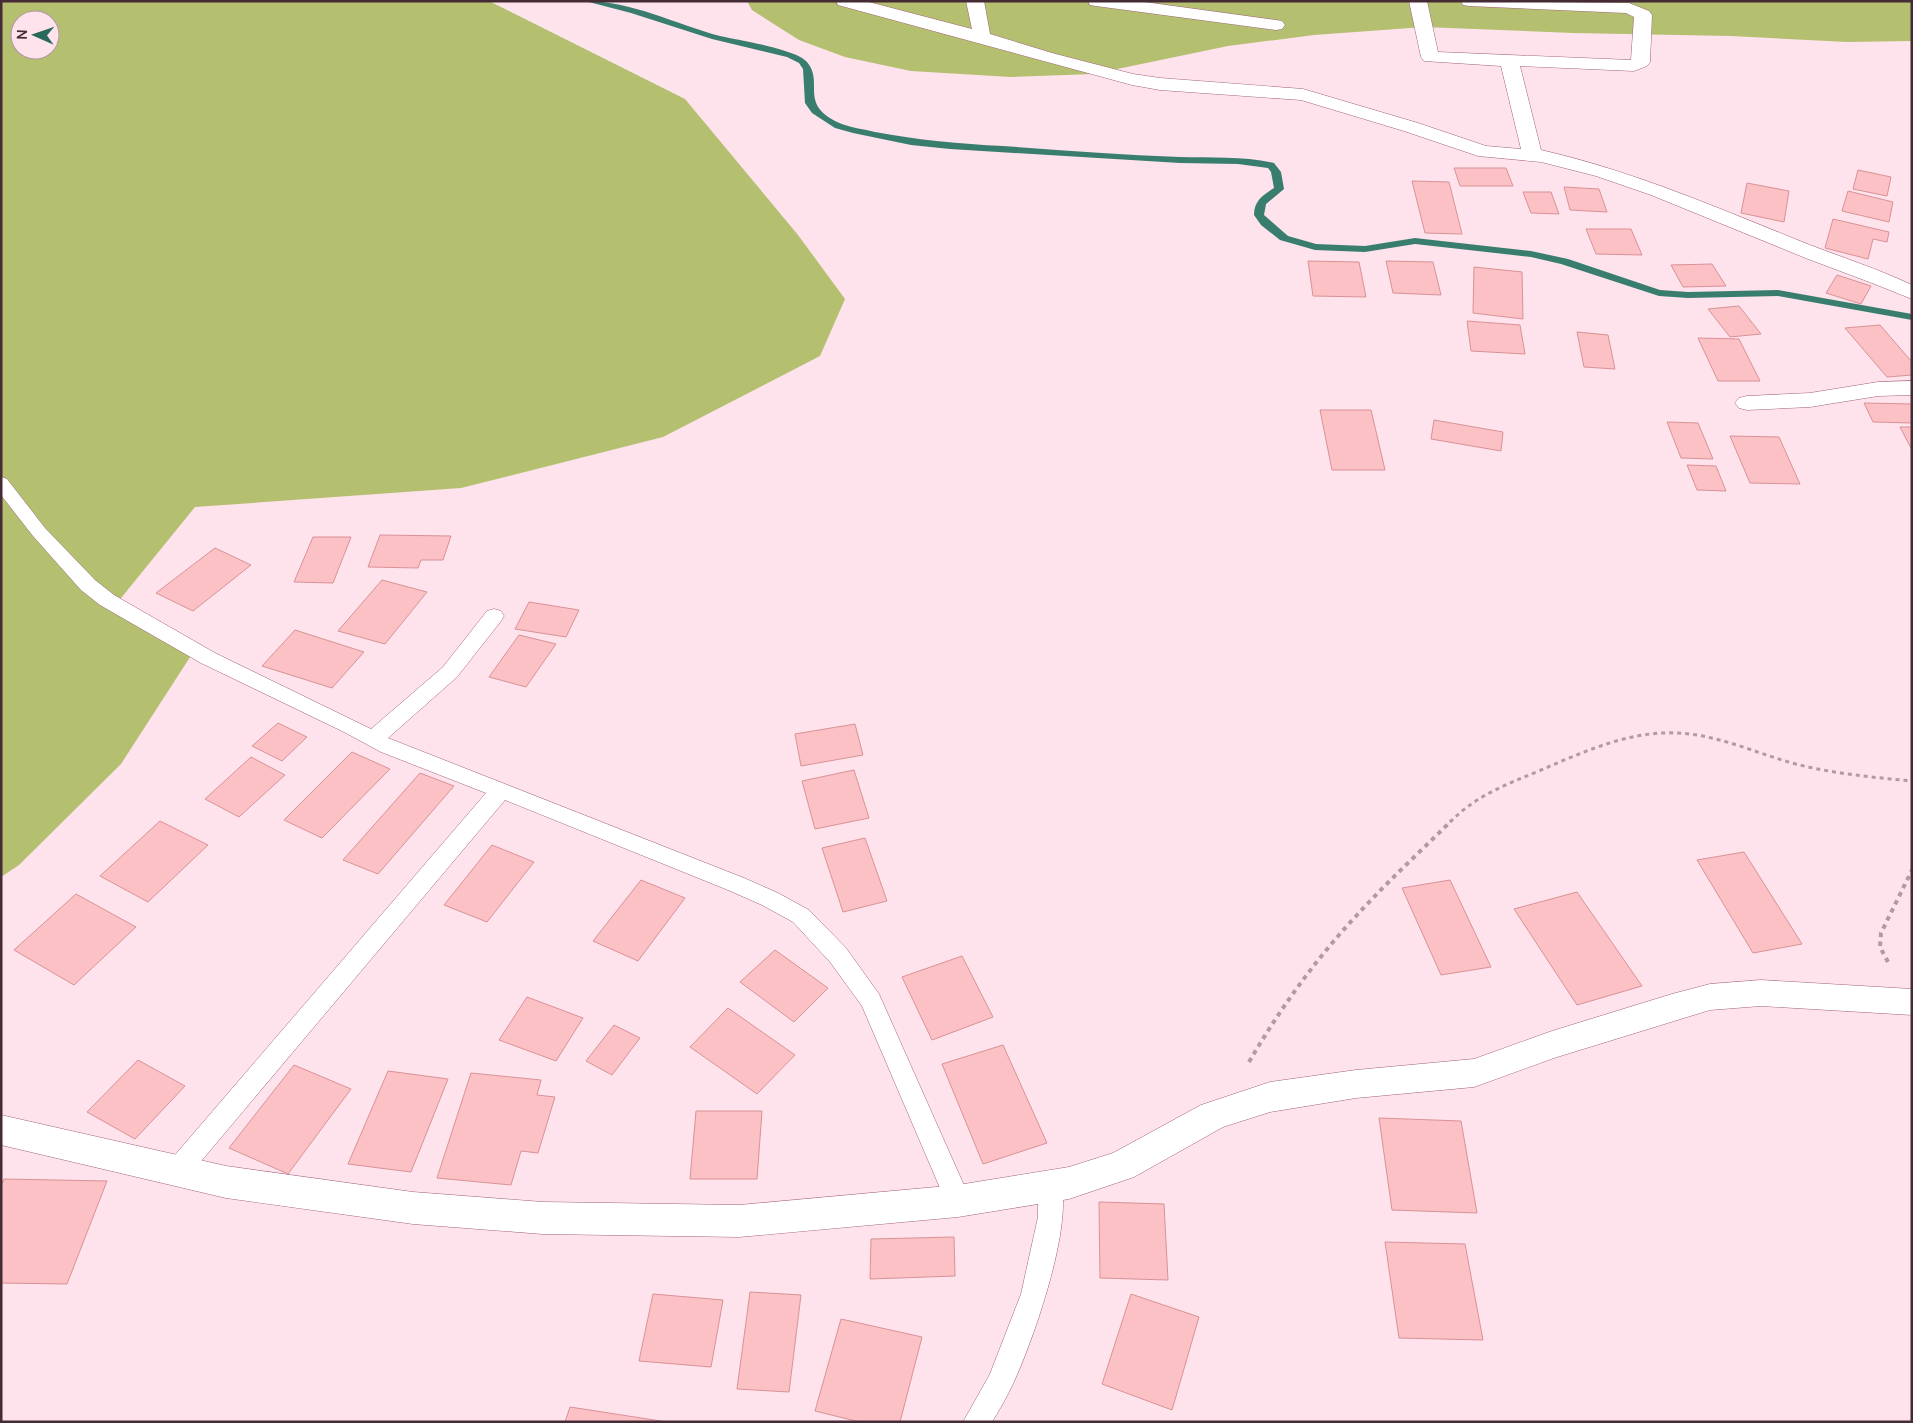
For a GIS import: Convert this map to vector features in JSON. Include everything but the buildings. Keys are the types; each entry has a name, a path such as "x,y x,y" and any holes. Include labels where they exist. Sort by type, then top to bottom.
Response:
{"street":[{"path":"844,1 982,37 1055,59 1160,84 1303,95 1412,127 1485,152 1542,156 1604,172 1658,191 1815,255 1880,278 1912,293"},
{"path":"976,1 982,37"},
{"path":"1096,1 1276,25"},
{"path":"1418,1 1430,57 1634,66 1641,62 1643,15 1629,8 1469,1"},
{"path":"1509,60 1532,155"},
{"path":"1747,403 1810,400 1878,389 1912,388"},
{"path":"1,1130 226,1182 412,1208 543,1218 738,1221 958,1201 1069,1183 1122,1166 1213,1114 1270,1097 1356,1084 1474,1073 1672,1006 1710,997 1761,993 1911,1002"}],"lane":[{"path":"1,483 60,558 88,586 107,600 208,658 373,739 736,884 770,899 801,916 838,955 872,1001 958,1201"},
{"path":"373,739 450,672 494,616"},
{"path":"178,1170 500,790"},
{"path":"977,1422 1000,1382 1034,1294 1052,1217 1050,1186"}],"path":[{"path":"1240,1106 1246,1068 1265,1033 1334,940 1402,867 1476,799 1613,743 1660,733 1696,735 1724,740 1786,761 1830,771 1912,781"},
{"path":"1911,1002 1880,947 1881,933 1912,870"}],"green space":[{"path":"1,1 489,1 685,99 798,235 845,299 820,356 663,437 461,488 195,507 117,603 192,654 121,764 19,865 1,877"},
{"path":"747,1 1912,1 1912,41 1847,42 1731,36 1573,33 1424,27 1314,35 1228,46 1093,74 1011,77 911,71 845,57 799,40 752,10"}],"waterway":[{"path":"589,1 633,11 715,37 790,55 802,61 808,69 810,103 815,111 838,126 853,130 911,142 950,146 1180,160 1238,161 1271,165 1276,172 1279,189 1262,203 1259,215 1265,223 1284,238 1315,247 1365,249 1415,241 1531,254 1564,261 1659,293 1688,295 1778,293 1912,317"}]}
